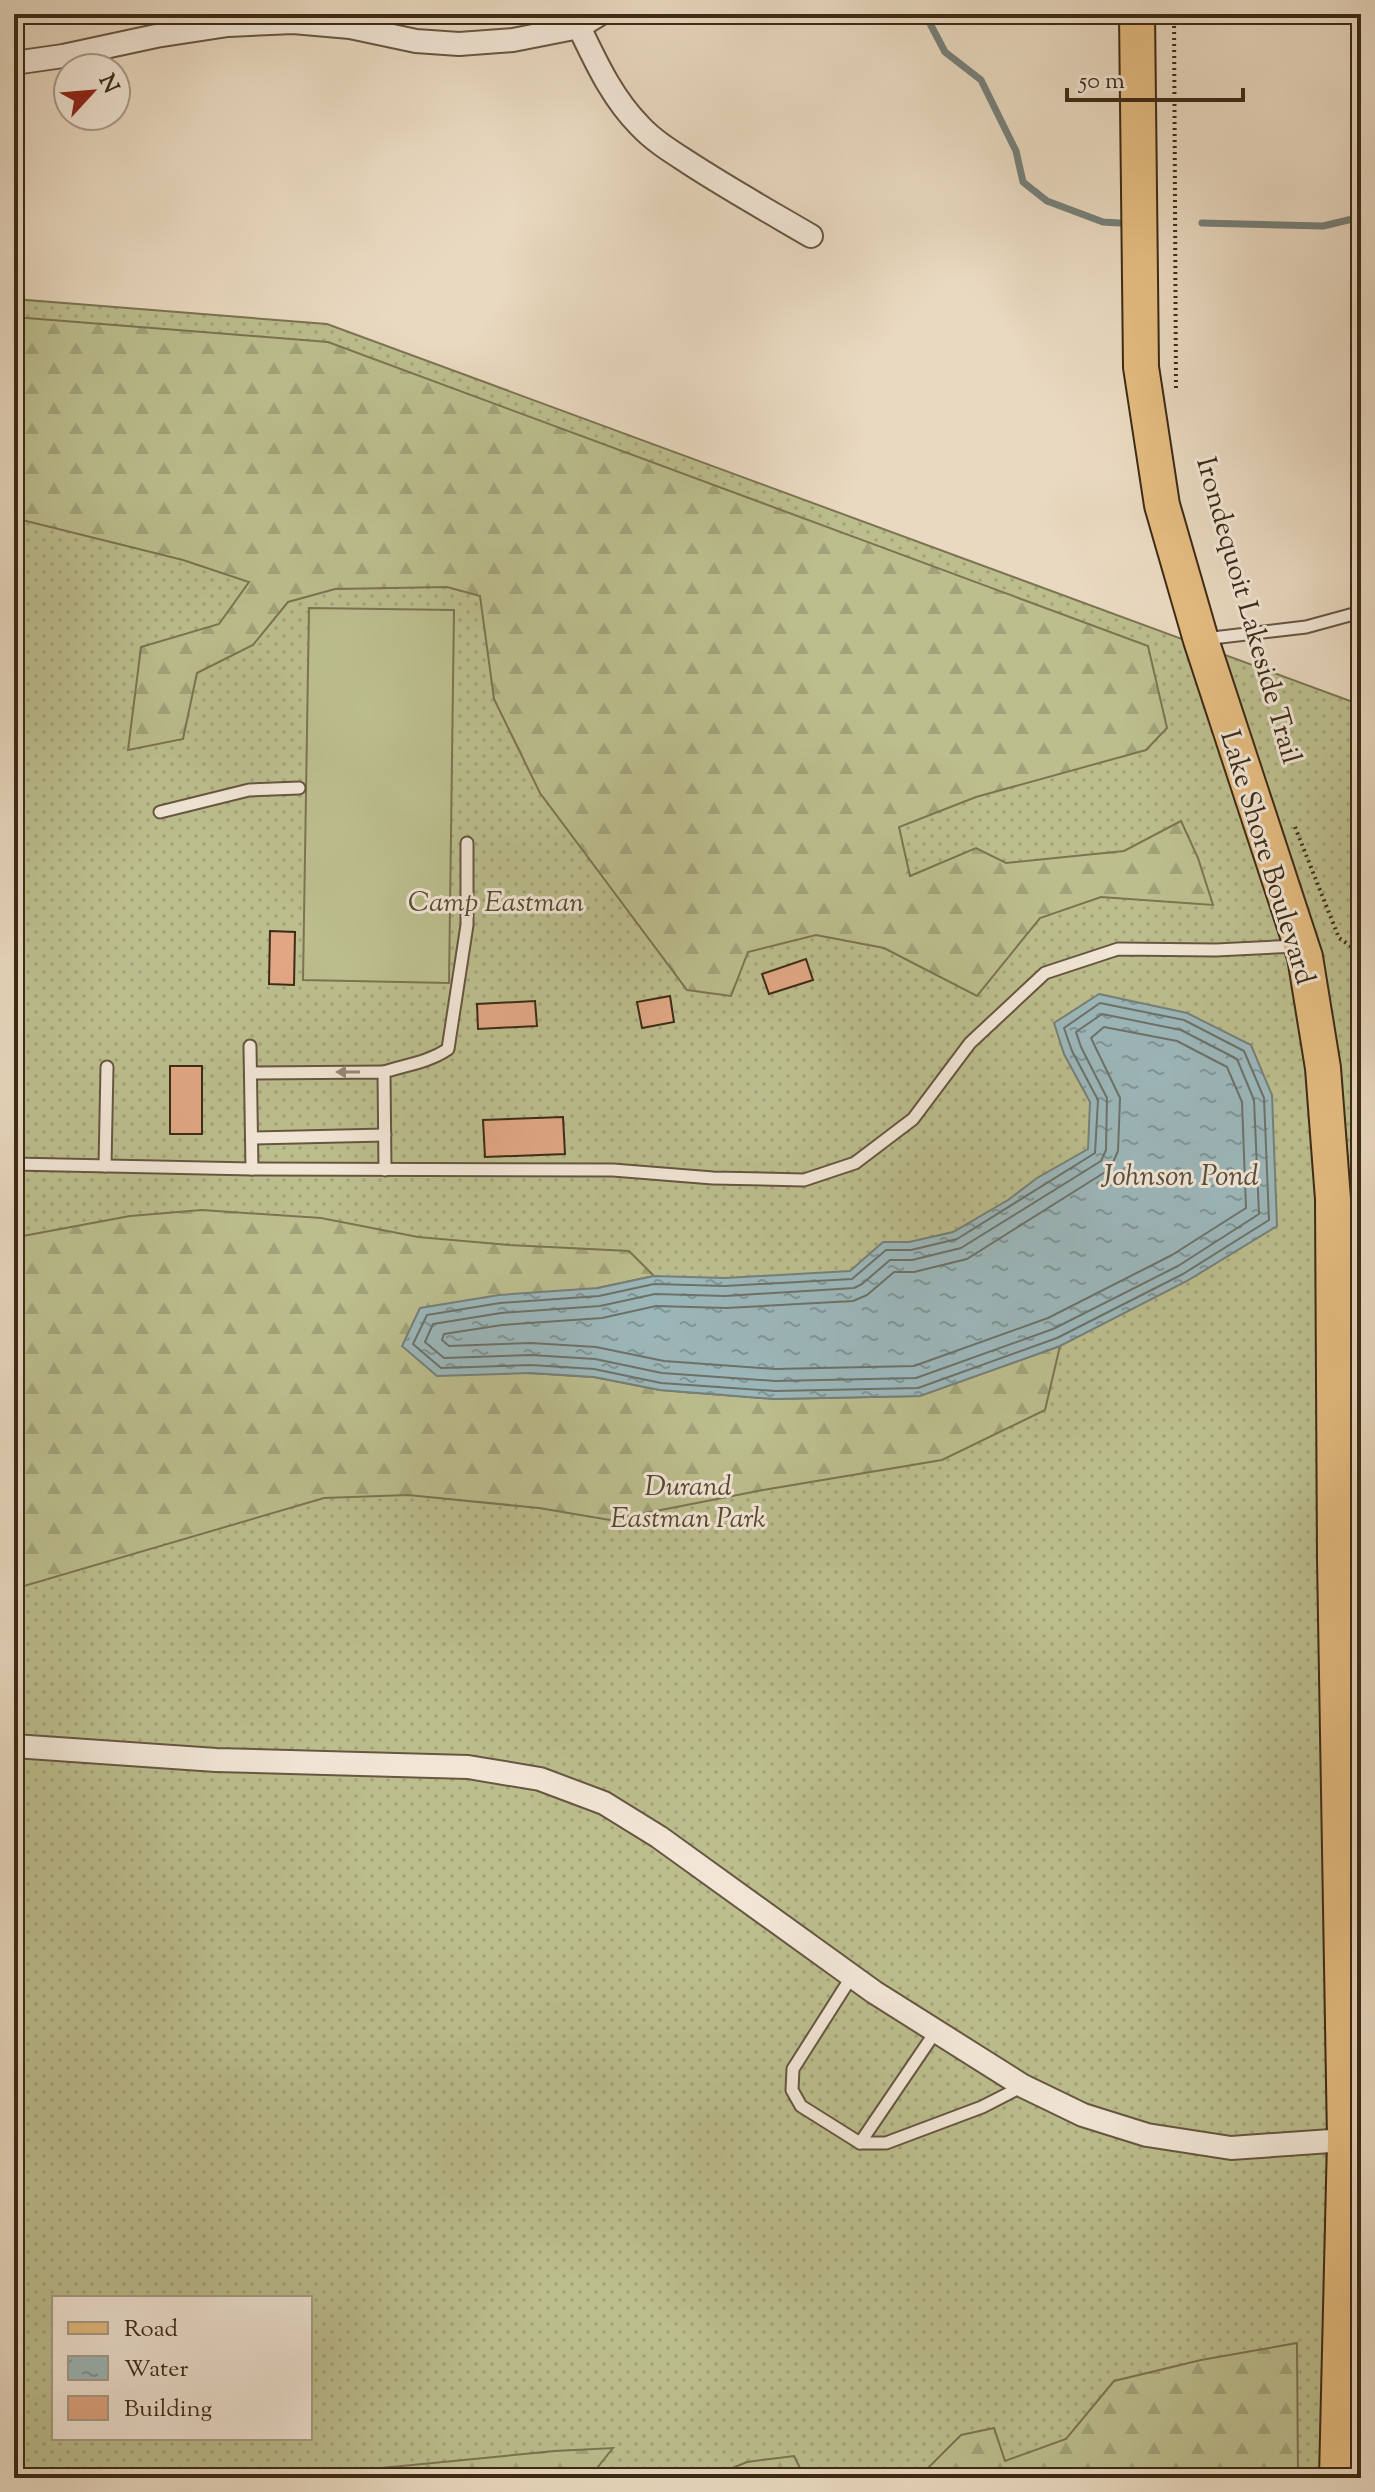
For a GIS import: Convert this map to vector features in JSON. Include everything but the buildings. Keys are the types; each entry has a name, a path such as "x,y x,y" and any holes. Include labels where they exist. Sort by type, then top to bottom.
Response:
{"main road":[{"name":"Lake Shore Boulevard","path":"1137,14 1141,367 1162,505 1201,640 1301,946 1323,1068 1333,1199 1335,1559 1345,2140 1337,2478"}],"street":[{"path":"14,63 228,25 349,21 416,41 459,44 513,40 579,27 600,14"},
{"path":"579,27 611,89 640,126 715,180 811,236"},
{"path":"14,1746 216,1760 468,1767 540,1779 604,1803 659,1837 852,1976 1023,2086 1083,2115 1147,2135 1231,2148 1345,2140"}],"lane":[{"path":"1201,640 1306,627 1361,612"},
{"path":"160,812 249,790 299,788"},
{"path":"252,1073 384,1072 433,1060 448,1049 467,925 467,843"},
{"path":"14,1164 252,1169 613,1170 713,1178 804,1180 855,1163 913,1119 970,1043 1045,973 1118,949 1216,950 1301,946"},
{"path":"250,1046 252,1169"},
{"path":"105,1166 107,1067"},
{"path":"384,1072 385,1170"},
{"path":"252,1138 385,1135"},
{"path":"852,1976 793,2069 792,2090 801,2106 860,2143 886,2143 982,2107 1023,2086"},
{"path":"860,2143 936,2031"}],"path":[{"path":"1174,14 1175,390 1178,404"},
{"path":"1293,822 1339,938 1361,953"}],"green space":[{"name":"Durand Eastman Park","path":"14,299 327,324 1361,705 1361,2478 14,2478"},
{"path":"14,317 328,342 1148,646 1167,728 1146,750 976,797 899,827 910,876 976,848 1006,863 1124,851 1181,821 1198,858 1213,905 1101,897 1040,918 977,996 884,948 816,935 748,952 731,996 687,990 540,793 494,699 480,596 447,587 335,589 288,602 253,645 197,673 183,739 128,750 141,647 219,624 249,582 183,560 14,518"},
{"path":"309,608 454,610 449,983 303,980"},
{"path":"202,1210 321,1218 418,1237 629,1251 654,1276 598,1288 531,1373 594,1377 660,1390 775,1399 919,1396 1060,1346 1045,1410 942,1460 610,1520 539,1508 408,1495 324,1498 14,1589 14,1243 23,1236 130,1216"},
{"path":"1297,2343 1298,2478 918,2478 961,2435 994,2428 1005,2461 1066,2439 1114,2381 1201,2360"},
{"path":"613,2448 589,2478 241,2478 309,2475"},
{"path":"794,2456 805,2478 708,2478 747,2462"}],"water":[{"name":"Johnson Pond","path":"1099,994 1187,1013 1251,1045 1272,1095 1277,1226 1187,1281 1060,1346 920,1396 775,1399 660,1390 594,1377 531,1373 437,1376 402,1346 420,1308 499,1295 598,1288 654,1276 725,1278 850,1271 883,1242 909,1242 953,1232 1088,1149 1090,1102 1064,1054 1054,1023"}],"waterway":[{"path":"925,14 945,52 981,80 1016,151 1023,182 1047,201 1103,222 1119,223"},
{"path":"1202,223 1323,226 1361,217"}],"park label":[{"name":"Camp Eastman","path":"496,901"}]}
